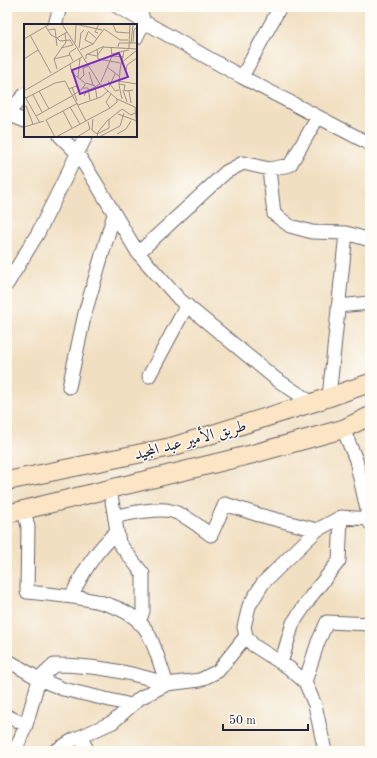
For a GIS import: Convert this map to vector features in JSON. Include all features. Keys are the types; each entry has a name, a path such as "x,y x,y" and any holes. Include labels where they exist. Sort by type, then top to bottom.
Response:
{"main road":[{"name":"طريق الأمير عبد المجيد","path":"7,481 171,447 312,403 370,383"},
{"name":"طريق الأمير عبد المجيد","path":"7,514 249,455 343,429 370,416"}],"street":[{"path":"56,24 60,7"},
{"path":"118,7 242,77 370,144"},
{"path":"137,36 144,22 139,7"},
{"path":"242,77 280,7"},
{"path":"24,95 8,114 24,121"},
{"path":"138,253 226,172 243,163 269,169 290,165 318,117"},
{"path":"61,137 77,153 138,253 179,299 276,378 312,403"},
{"path":"7,284 38,233 85,137"},
{"path":"269,169 274,214 290,226 312,232 346,233 370,240"},
{"path":"69,387 85,313 114,214"},
{"path":"329,397 346,233"},
{"path":"338,306 370,303"},
{"path":"149,376 187,305"},
{"path":"324,751 315,705 305,682 289,668 253,645 246,636 244,627 249,606 263,583 317,530 341,517 370,520 356,460 343,429"},
{"path":"110,489 119,543 143,574 143,611 139,623"},
{"path":"115,516 150,511 171,511 188,519 212,535 225,504 317,530"},
{"path":"24,510 28,528 27,592 71,597 108,604 133,617 147,632 168,684"},
{"path":"281,664 293,623 312,595 339,561 341,517"},
{"path":"71,597 84,570 99,548 117,532"},
{"path":"305,682 318,642 327,622 370,624"},
{"path":"55,751 80,737 113,722 140,698 168,684 200,680 218,671 246,636"},
{"path":"7,660 39,679 64,689 131,705"},
{"path":"15,751 26,725 39,679 54,665 80,665 135,674 168,684"},
{"path":"7,716 26,725"},
{"path":"80,737 88,751"}]}
